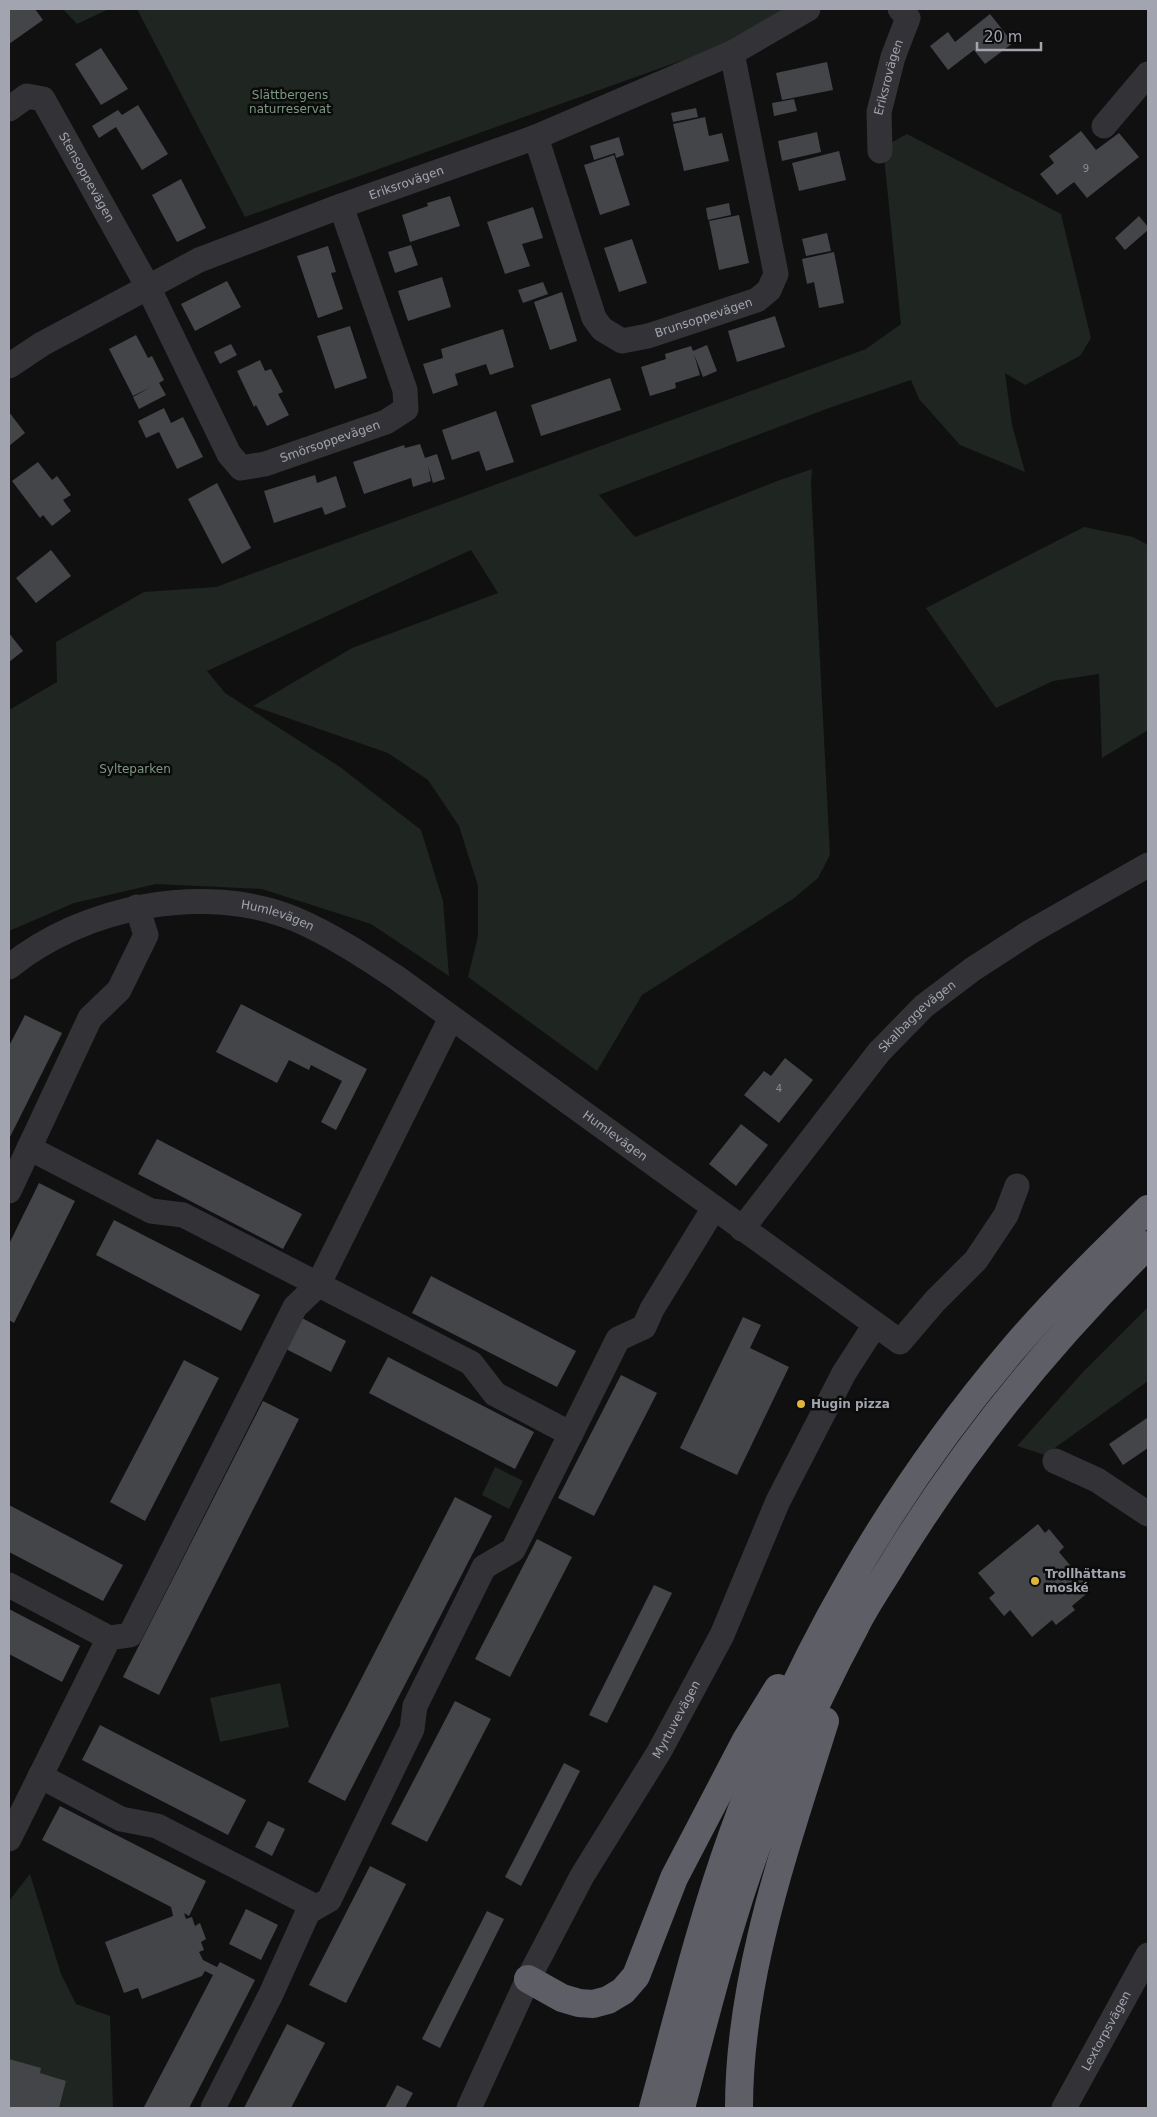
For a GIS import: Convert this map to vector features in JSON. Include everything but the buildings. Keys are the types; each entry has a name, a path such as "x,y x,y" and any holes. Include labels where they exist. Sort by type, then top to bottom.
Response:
{"highway":[{"path":"654,2108 705,1917 732,1837 761,1762 828,1621 866,1553 955,1423 1014,1349 1095,1261 1148,1209"},
{"path":"681,2108 731,1924 758,1844 782,1780 814,1708 856,1623 926,1510 962,1459 1041,1358 1114,1278 1148,1245"},
{"path":"528,1978 562,1998 579,2003 593,2004 608,2000 624,1991 636,1976 674,1878 746,1740 782,1681 828,1621"},
{"path":"739,2108 739,2082 744,2033 753,1979 769,1911 792,1825 856,1623"}],"street":[{"name":"Eriksrovägen","path":"9,366 42,344 199,260 341,206 536,137 732,53 808,9"},
{"name":"Eriksrovägen","path":"880,151 879,112 893,57 908,18 900,9"},
{"name":"Brunsoppevägen","path":"536,137 594,318 602,330 622,341 639,338 757,300 769,290 776,274 732,53"},
{"path":"1104,126 1148,74"},
{"name":"Stensoppevägen","path":"9,109 26,96 43,100 148,287"},
{"name":"Smörsoppevägen","path":"148,287 229,454 241,468 264,464 386,422 406,409 405,390 341,206"},
{"name":"Skalbaggevägen","path":"742,1228 879,1052 924,1006 973,969 1030,932 1148,865"},
{"name":"Humlevägen","path":"9,967 29,951 80,926 137,907 191,901 244,905 294,919 347,945 900,1342 935,1302 976,1260 1006,1215 1016,1186"},
{"path":"9,1191 90,1018 119,990 146,935 137,907"},
{"path":"9,1585 109,1638 130,1635 295,1307 318,1285 451,1018"},
{"path":"30,1148 151,1211 183,1216 471,1364 495,1394 571,1434"},
{"path":"213,2108 271,1994 308,1912 329,1900 412,1730 415,1706 484,1567 513,1550 618,1340 644,1327 652,1309 714,1208"},
{"name":"Myrtuvevägen","path":"469,2108 528,1978 582,1876 659,1752 722,1635 778,1501 844,1373 875,1325"},
{"path":"1055,1461 1097,1480 1148,1514"},
{"path":"9,1839 109,1638"},
{"path":"40,1776 121,1819 157,1826 316,1907"},
{"name":"Lextorpsvägen","path":"1064,2108 1146,1965"}],"green space":[{"path":"63,9 109,9 77,24"},
{"name":"Slättbergens naturreservat","path":"137,9 787,9 725,45 245,217"},
{"name":"Sylteparken","path":"907,134 1061,214 1091,338 1080,356 1025,385 1005,373 1012,425 1025,472 960,445 919,399 911,380 829,408 599,495 635,537 812,469 811,485 830,855 818,878 793,899 642,995 597,1071 468,977 478,936 478,886 459,826 428,780 388,753 253,706 352,648 498,593 471,550 207,671 225,693 340,767 421,830 443,901 449,976 371,924 262,889 156,884 74,903 9,931 9,710 57,682 56,642 144,592 216,587 866,349 901,324 883,147"},
{"path":"1084,527 1133,537 1148,545 1148,730 1102,758 1099,674 1053,681 996,708 926,608"},
{"path":"1148,1307 1148,1381 1045,1455 1017,1446 1084,1371"},
{"path":"495,1467 523,1481 509,1509 482,1495"},
{"path":"280,1683 289,1727 220,1742 210,1698"},
{"path":"30,1874 61,1974 76,2004 110,2016 113,2108 9,2108 9,1901"}],"place":[{"name":"Hugin pizza","path":"801,1404"},
{"name":"Trollhättans moské","path":"1035,1581"}]}
